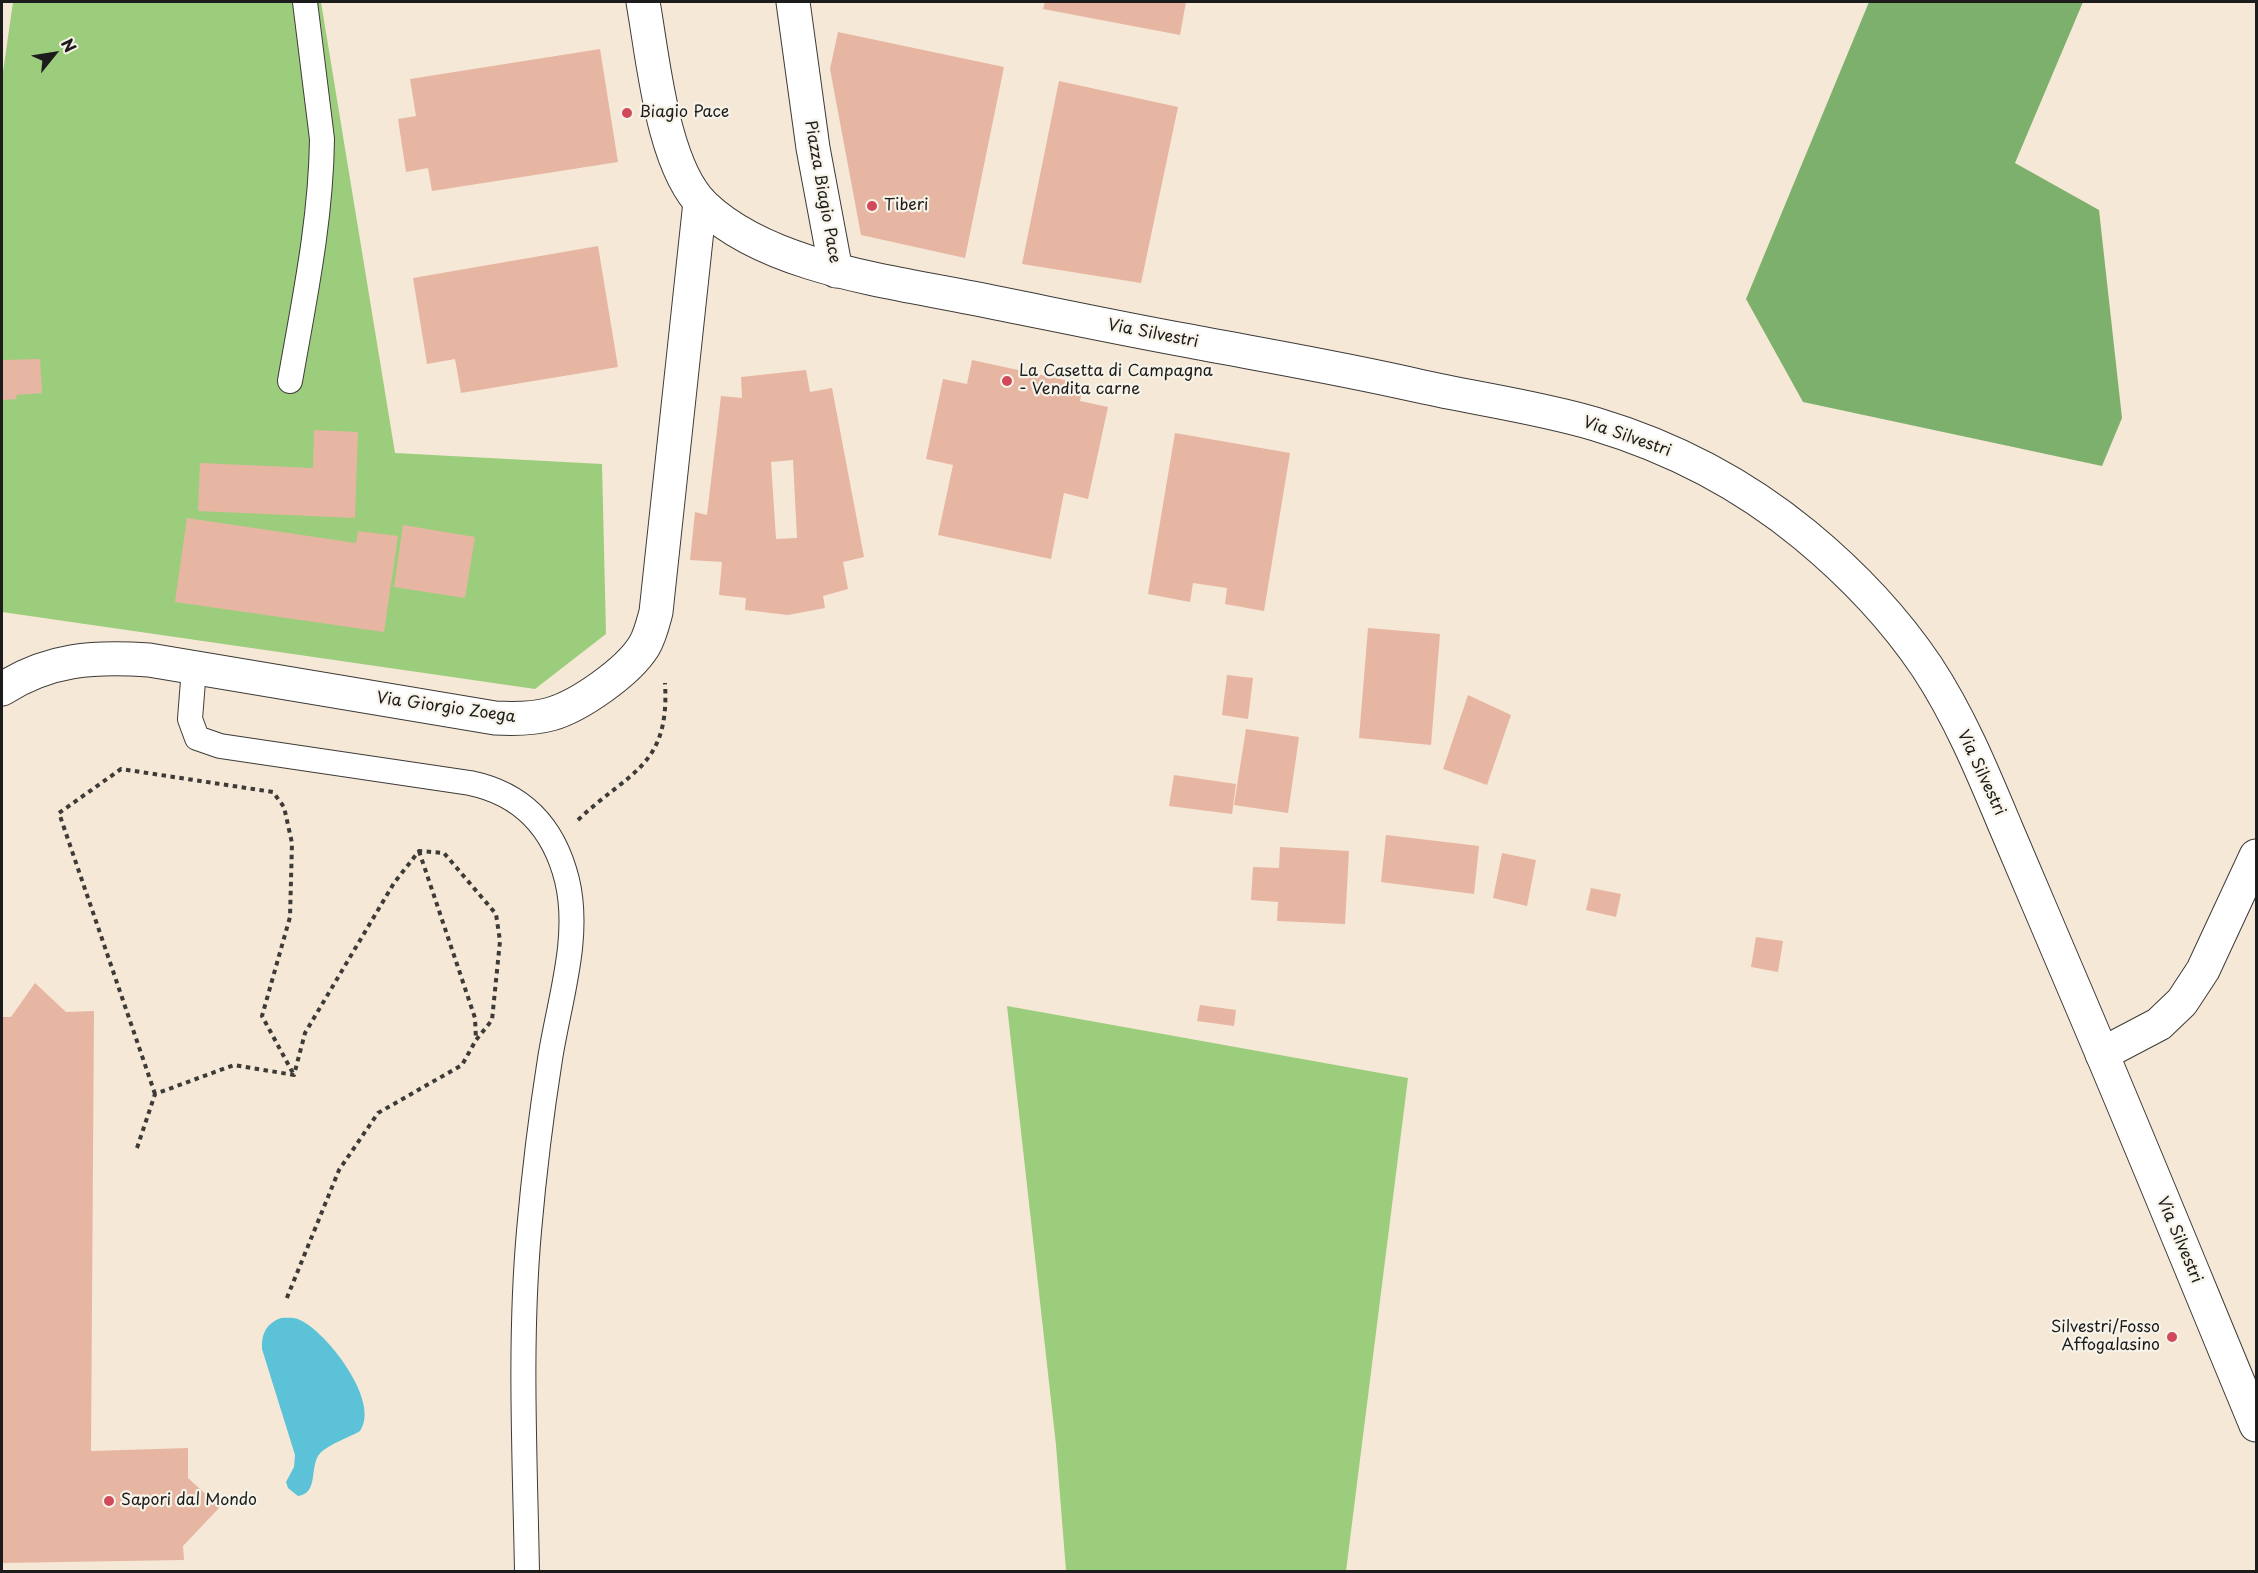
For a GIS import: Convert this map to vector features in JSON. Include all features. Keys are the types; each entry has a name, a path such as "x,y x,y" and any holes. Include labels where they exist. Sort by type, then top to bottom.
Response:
{"main road":[{"name":"Piazza Biagio Pace","path":"644,2 665,123 682,174 700,202 746,235 836,271"},
{"name":"Piazza Biagio Pace","path":"793,2 813,148 836,271"},
{"name":"Via Giorgio Zoega","path":"2,689 27,675 47,668 92,658 149,660 510,719 551,714 576,703 633,660 649,636 656,612 700,202"},
{"name":"Via Silvestri","path":"836,271 1178,339 1353,370 1592,423 1692,461 1773,509 1857,583 1925,665 1953,712 1985,778 2256,1425"},
{"path":"2102,1054 2141,1036 2159,1024 2182,1002 2203,970 2256,856"}],"lane":[{"path":"290,381 319,208 322,161 322,139 305,2"},
{"path":"194,668 190,719 197,738 220,746 470,783 490,788 514,799 536,818 546,830 567,879 572,924 541,1122 529,1231 525,1296 526,1572"}],"path":[{"path":"573,824 599,799 628,780 645,763 657,742 666,707"},
{"path":"137,1148 155,1094 59,813 121,769 273,792 284,807 292,843 290,917 262,1016 294,1075"},
{"path":"419,851 475,1017 476,1040"},
{"path":"286,1300 339,1170 378,1113 462,1065 476,1040 492,1020 500,941 496,914 444,853 419,851"},
{"path":"294,1075 305,1034 394,883 419,851"},
{"path":"155,1094 234,1065 294,1075"}],"green space":[{"path":"13,2 321,2 395,453 602,464 606,634 535,689 2,612 2,79"},
{"path":"1869,2 2083,2 2015,163 2099,210 2122,418 2102,466 1803,402 1746,299"},
{"path":"1007,1006 1408,1078 1346,1571 1066,1571 1056,1445"}],"water":[{"path":"281,1318 300,1320 324,1338 348,1369 357,1386 365,1418 360,1431 321,1452 316,1462 311,1486 304,1494 298,1496 288,1488 286,1482 294,1467 295,1455 262,1349 266,1329"}],"building":[{"path":"1045,2 1186,2 1180,35 1043,9"},
{"path":"838,32 1004,67 965,258 861,235 830,69"},
{"path":"600,49 618,162 432,191 428,168 406,172 398,119 416,116 410,79"},
{"path":"1059,81 1178,107 1141,283 1022,264"},
{"path":"598,246 618,367 461,393 455,359 427,364 413,278"},
{"path":"40,359 42,393 16,395 17,399 2,400 2,360"},
{"path":"972,360 1083,384 1080,401 1108,407 1088,499 1064,493 1051,559 938,535 953,465 926,459 943,379 967,384"},
{"path":"806,370 810,392 832,388 864,557 843,562 848,589 823,596 825,608 788,615 745,610 746,598 719,595 722,562 690,560 695,512 707,515 721,396 742,398 741,377","holes":["793,460 797,538 776,539 771,462"]},
{"path":"314,430 358,432 355,518 198,511 200,463 313,468"},
{"path":"1175,433 1290,453 1264,611 1225,604 1227,588 1193,583 1190,602 1148,594"},
{"path":"187,518 356,543 358,531 398,536 384,632 175,602"},
{"path":"403,525 475,537 465,598 394,587"},
{"path":"1368,628 1440,634 1431,745 1359,738"},
{"path":"1227,675 1253,678 1248,719 1222,715"},
{"path":"1468,695 1511,715 1487,785 1443,769"},
{"path":"1246,729 1299,737 1288,813 1234,805"},
{"path":"1174,775 1236,784 1232,814 1169,806"},
{"path":"1386,835 1479,846 1474,894 1381,882"},
{"path":"1280,847 1349,851 1345,924 1277,921 1278,902 1251,900 1253,867 1279,868"},
{"path":"1502,853 1536,860 1527,906 1493,898"},
{"path":"1591,888 1621,894 1616,917 1586,910"},
{"path":"1756,937 1783,941 1778,972 1751,967"},
{"path":"35,983 66,1012 94,1011 91,1451 188,1448 188,1478 220,1507 183,1546 184,1560 2,1563 2,1017 11,1017"},
{"path":"1200,1005 1236,1010 1234,1026 1197,1021"}],"place":[{"name":"Biagio Pace","path":"627,113"},
{"name":"Tiberi","path":"872,206"},
{"name":"La Casetta di Campagna - Vendita carne","path":"1007,381"},
{"name":"Silvestri/Fosso Affogalasino","path":"2172,1337"},
{"name":"Sapori dal Mondo","path":"109,1501"}]}
